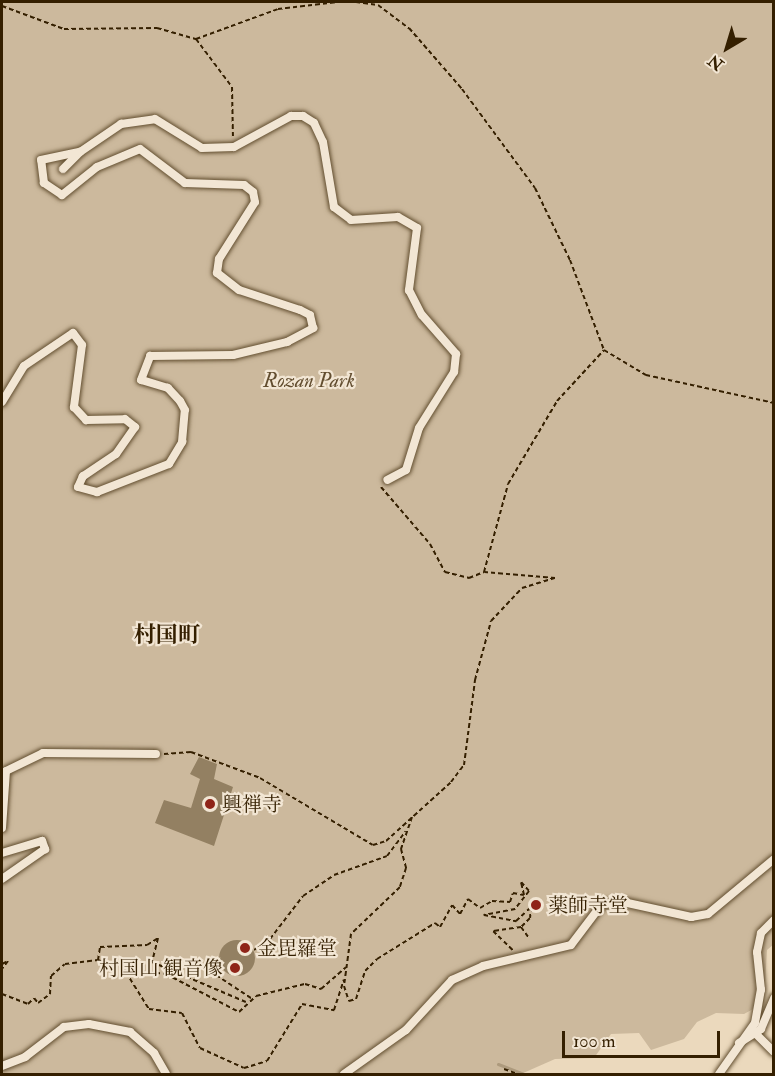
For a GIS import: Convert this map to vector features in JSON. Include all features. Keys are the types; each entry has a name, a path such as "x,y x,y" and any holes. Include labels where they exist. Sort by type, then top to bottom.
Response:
{"street":[{"path":"63,169 80,152 121,124 155,119 202,148 234,147 291,116 303,116 314,123 323,142 334,207 351,220 398,217 417,228 409,290 427,321 456,354 454,372 419,428 406,470 387,480"},
{"path":"2,402 24,366 73,333 82,345 74,407 86,420 125,418 135,427 116,454 83,476 78,487 97,492 169,464 182,442 185,410 180,401 168,388 141,380 150,356 233,355 287,342 314,328 310,315 239,290 217,273 219,259 250,214 253,192 244,185 221,189 185,183 140,149 97,167 62,195 52,193 44,183 41,160 80,152"},
{"path":"2,828 6,771 43,753 156,754"},
{"path":"2,853 42,841 45,849 2,879"},
{"path":"344,1074 406,1030 452,980 483,966 571,945 602,904 623,902 691,917 708,914 774,859"},
{"path":"718,1074 755,1023 761,990 757,952 762,933 774,921"},
{"path":"739,1043 756,1034 774,998"},
{"path":"2,1066 25,1057 64,1027 89,1023 130,1032 153,1053 166,1074"},
{"path":"756,1034 774,1052"}],"path":[{"path":"2,6 64,29 157,28 196,39 278,9 338,2"},
{"path":"356,2 378,4 409,28 535,188 570,260 604,350 646,375 774,403"},
{"path":"196,39 232,87 234,147"},
{"path":"484,572 508,484 527,446 557,401 604,350"},
{"path":"156,754 191,752 226,764 277,786 373,845 386,841 464,765 475,680 491,621 522,588 555,578 484,572 469,578 445,572 430,544 380,489 387,480"},
{"path":"254,950 270,939 303,896 334,875 387,856 413,814"},
{"path":"413,814 401,849 406,868 400,887 351,934 344,986 353,1001 364,971 435,923 440,927 452,905 460,914 468,899 480,909 486,902 510,902 513,893 524,895 521,882 529,891 515,909 484,915 516,921 535,904"},
{"path":"513,957 523,952 493,931 521,927 530,918 531,908"},
{"path":"521,927 529,938"},
{"path":"98,960 100,947 147,945 158,938 152,962 246,1002"},
{"path":"2,994 28,1004 33,997 40,1002 62,966 98,960 115,967 121,963 166,974 239,1012 251,998 305,984 321,989 347,967"},
{"path":"216,961 216,975 251,998"},
{"path":"2,964 8,962 2,969"},
{"path":"121,963 149,1009 182,1013 200,1048 244,1068 267,1061 302,1004 334,1010 347,967"},
{"path":"504,1069 518,1074"}],"green space":[{"name":"Rozan Park","path":"2,2 773,2 774,944 767,950 764,1003 744,1014 716,1013 697,1022 684,1039 651,1050 639,1033 611,1034 594,1058 555,1059 521,1074 2,1074"}],"building":[{"name":"興禅寺","path":"199,757 217,764 214,779 233,787 214,846 155,823 164,800 191,808 200,779 190,774"},
{"path":"237,940 250,945 255,958 250,971 237,976 224,971 219,958 224,945"}],"waterway":[{"path":"498,1064 524,1074"}],"place":[{"name":"興禅寺","path":"210,804"},
{"name":"薬師寺堂","path":"536,905"},
{"name":"金毘羅堂","path":"245,948"},
{"name":"村国山 観音像","path":"235,968"}],"district":[{"name":"村国町","path":"167,636"}]}
